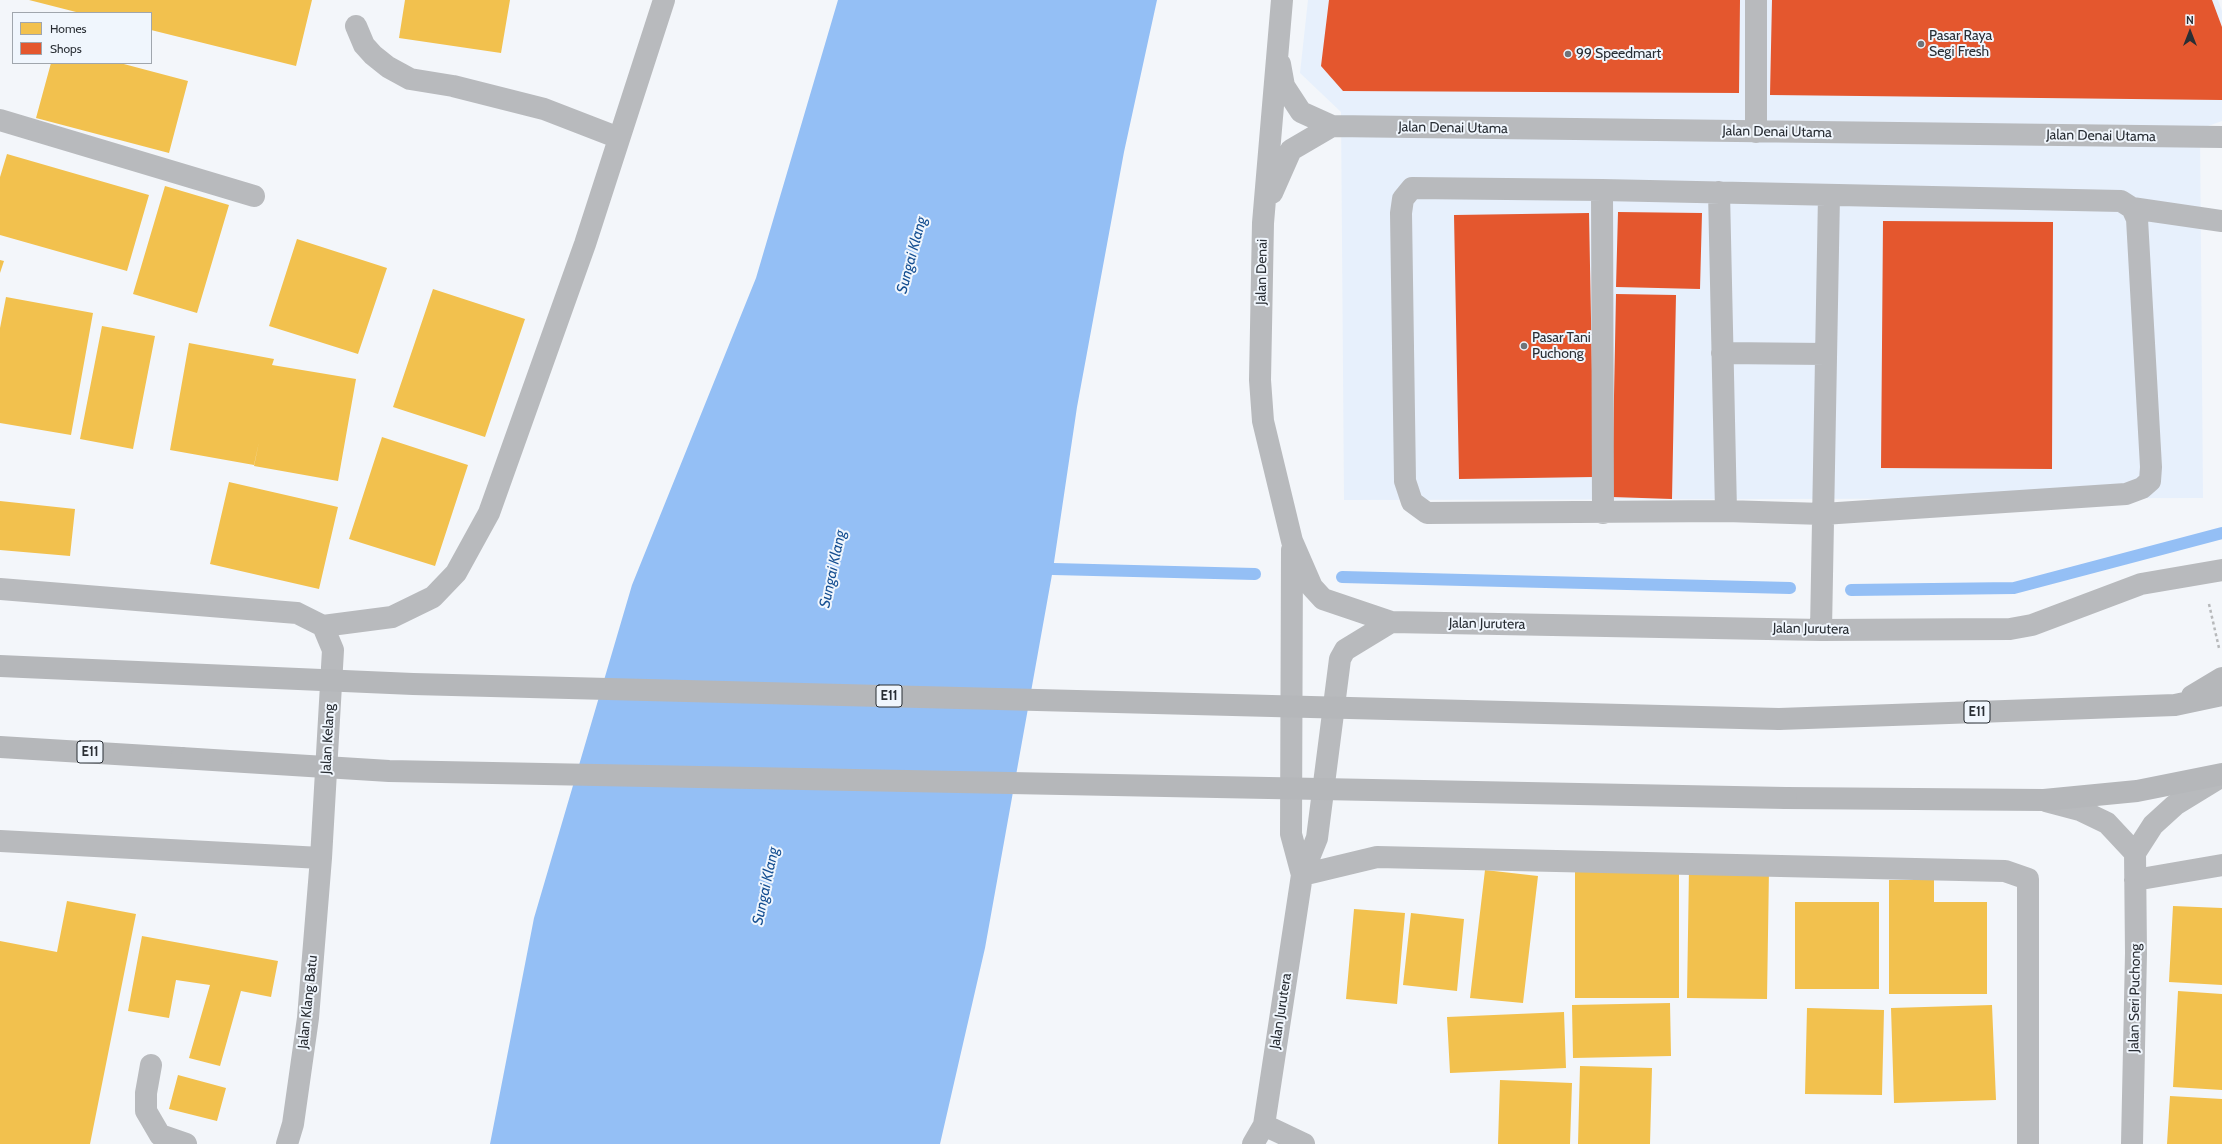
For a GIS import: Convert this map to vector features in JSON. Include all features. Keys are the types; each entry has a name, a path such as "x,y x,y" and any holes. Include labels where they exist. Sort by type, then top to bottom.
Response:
{"highway":[{"name":"E11","path":"0,666 413,684 1779,719 2175,705 2222,696"},
{"path":"2175,705 2222,678"},
{"name":"E11","path":"0,746 389,771 1786,798 2044,800 2137,791 2222,775"}],"street":[{"path":"0,589 298,613 323,626 392,617 433,597 456,572 489,513 585,244 664,0"},
{"name":"Jalan Denai","path":"1282,0 1276,47 1263,223 1260,380 1263,421 1292,541"},
{"path":"1756,0 1756,132"},
{"path":"356,26 364,45 368,50 388,67 410,79 453,86 544,109 619,138"},
{"name":"Jalan Denai Utama","path":"1276,47 1284,86 1301,112 1332,126 2222,137"},
{"path":"0,120 254,196"},
{"path":"1263,223 1277,179 1291,150 1332,126"},
{"path":"2132,208 2137,219 2152,467 2150,481 2142,488 2126,494 1823,514 1726,511 1426,513 1412,502 1405,481 1401,213 1403,199 1412,188 1719,192 2121,201 2132,208 2222,221"},
{"path":"1602,190 1603,513"},
{"path":"1719,192 1726,511"},
{"path":"1821,630 1829,195"},
{"path":"1722,353 1826,354"},
{"name":"Jalan Jurutera","path":"1292,541 1312,587 1323,599 1391,622 1821,630 2010,629 2032,625 2141,584 2222,570"},
{"name":"Jalan Jurutera","path":"1292,541 1290,834 1302,875"},
{"name":"Jalan Jurutera","path":"1253,1144 1264,1124 1302,875 1318,838 1340,659 1345,650 1391,622"},
{"name":"Jalan Kelang","path":"321,858 333,650 323,626"},
{"path":"2044,800 2080,810 2107,823 2135,853 2153,825 2175,805 2222,775"},
{"path":"0,841 321,858"},
{"name":"Jalan Seri Puchong","path":"2132,1144 2135,853"},
{"path":"1302,875 1376,857 2005,871 2028,879 2028,1144"},
{"name":"Jalan Klang Batu","path":"286,1144 293,1124 308,1018 321,858"},
{"path":"2135,880 2222,865"},
{"path":"150,1064 146,1093 146,1111 160,1135 186,1144"},
{"path":"1264,1124 1304,1144"}],"path":[{"path":"2209,602 2220,656"}],"shaded area":[{"path":"1308,0 2218,0 2222,11 2222,121 2200,129 2203,498 1344,500 1341,112 1300,73"}],"water":[{"name":"Sungai Klang","path":"838,0 1157,0 1124,152 1077,407 1053,569 985,948 940,1144 490,1144 534,918 632,585 756,278"}],"building: Homes":[{"path":"29,0 312,0 296,66 152,30 152,12 76,12"},
{"path":"405,0 510,0 501,53 399,38"},
{"path":"51,64 124,64 188,81 169,153 36,118"},
{"path":"7,154 149,195 127,271 0,235 0,177"},
{"path":"165,186 229,205 197,313 133,294"},
{"path":"297,239 387,268 358,354 269,326"},
{"path":"0,260 4,261 0,273"},
{"path":"433,289 525,319 485,437 393,407"},
{"path":"6,297 93,313 71,435 0,423 0,328"},
{"path":"102,326 155,336 133,449 80,439"},
{"path":"189,343 274,359 272,365 356,379 338,481 254,466 259,442 254,465 170,450"},
{"path":"382,437 468,465 435,566 349,539"},
{"path":"229,482 338,507 319,589 210,564"},
{"path":"0,501 75,509 70,556 0,550"},
{"path":"1575,865 1679,865 1679,998 1575,998"},
{"path":"1689,868 1769,869 1767,999 1687,998"},
{"path":"1485,870 1538,876 1523,1003 1470,998"},
{"path":"1889,880 1934,880 1934,902 1987,902 1987,994 1889,994"},
{"path":"67,901 136,914 90,1144 0,1144 0,941 57,952"},
{"path":"1795,902 1879,902 1879,989 1795,989"},
{"path":"2173,906 2222,908 2222,985 2169,982"},
{"path":"1354,909 1405,913 1397,1004 1346,999"},
{"path":"1411,913 1464,919 1457,991 1403,985"},
{"path":"142,936 278,961 271,997 241,991 220,1066 189,1058 210,985 176,980 169,1018 128,1011"},
{"path":"2178,991 2222,994 2222,1090 2173,1087"},
{"path":"1670,1003 1671,1056 1573,1058 1572,1005"},
{"path":"1992,1005 1996,1100 1894,1103 1891,1008"},
{"path":"1807,1008 1884,1010 1882,1095 1805,1094"},
{"path":"1564,1012 1566,1068 1450,1073 1447,1017"},
{"path":"1580,1066 1652,1068 1650,1144 1578,1144"},
{"path":"178,1075 226,1088 217,1121 169,1109"},
{"path":"1500,1080 1572,1083 1570,1144 1498,1144"},
{"path":"2170,1096 2222,1099 2222,1144 2167,1144"}],"building: Shops":[{"path":"1329,0 1740,0 1739,93 1343,91 1321,66"},
{"path":"1772,0 2212,0 2222,27 2222,100 1770,95"},
{"path":"1618,212 1702,213 1700,289 1616,287"},
{"name":"Pasar Tani Puchong","path":"1589,213 1594,477 1459,479 1454,215"},
{"path":"1883,221 2053,222 2052,469 1881,468"},
{"path":"1616,294 1676,295 1672,499 1612,497"}],"waterway":[{"path":"1851,590 2014,588 2222,533"},
{"path":"1053,569 1255,574"},
{"path":"1342,577 1790,588"}],"place":[{"name":"Pasar Raya Segi Fresh","path":"1921,44"},
{"name":"99 Speedmart","path":"1568,54"},
{"name":"Pasar Tani Puchong","path":"1524,346"}]}
